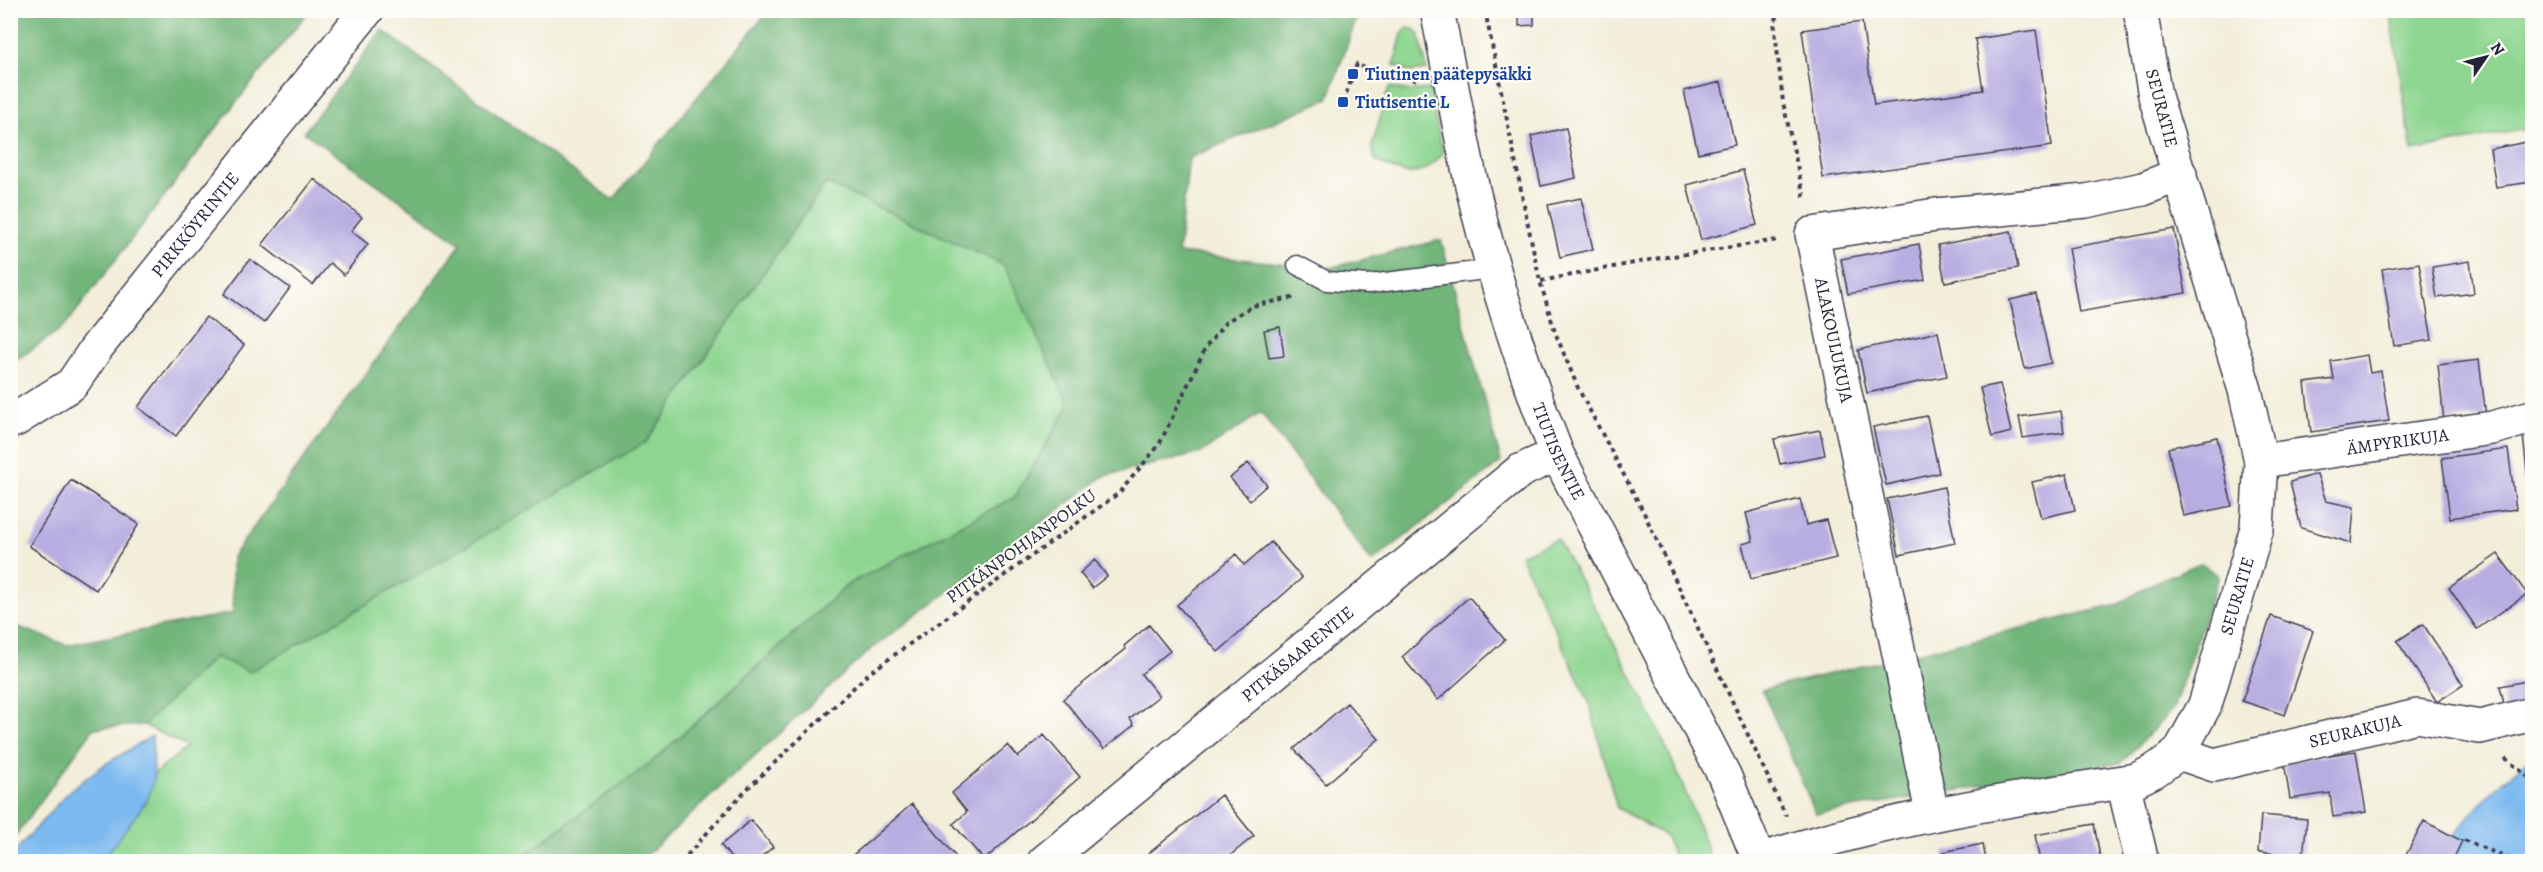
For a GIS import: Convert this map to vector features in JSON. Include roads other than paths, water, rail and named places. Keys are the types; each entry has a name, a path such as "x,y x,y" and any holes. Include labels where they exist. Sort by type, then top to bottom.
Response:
{"street":[{"name":"PIRKKÖYRINTIE","path":"10,420 15,420 72,384 97,347 367,10"},
{"name":"TIUTISENTIE","path":"1437,10 1468,171 1493,269 1539,407 1557,454 1724,775 1760,861"},
{"name":"SEURATIE","path":"1760,861 1798,847 1932,813 2136,780 2154,771 2179,753 2205,705 2257,528 2261,461 2245,390 2155,96 2140,10"},
{"name":"ALAKOULUKUJA","path":"1932,813 1812,234 1936,215 2086,201 2144,189 2180,174"},
{"name":"ÄMPYRIKUJA","path":"2261,461 2492,428 2532,417"},
{"name":"PITKÄSAARENTIE","path":"1044,861 1520,471 1557,454"},
{"name":"SEURAKUJA","path":"2179,753 2214,765 2417,716 2480,727 2532,714"},
{"path":"2123,782 2142,861"}],"lane":[{"path":"1297,265 1327,281 1369,284 1493,269"}],"water":[{"path":"152,736 154,778 148,799 102,861 11,861 11,856 70,790 105,764"},
{"path":"2532,757 2532,861 2436,862 2445,847 2479,805"}],"place":[{"name":"Tiutinen päätepysäkki","path":"1353,74"},
{"name":"Tiutisentie L","path":"1343,102"}]}
